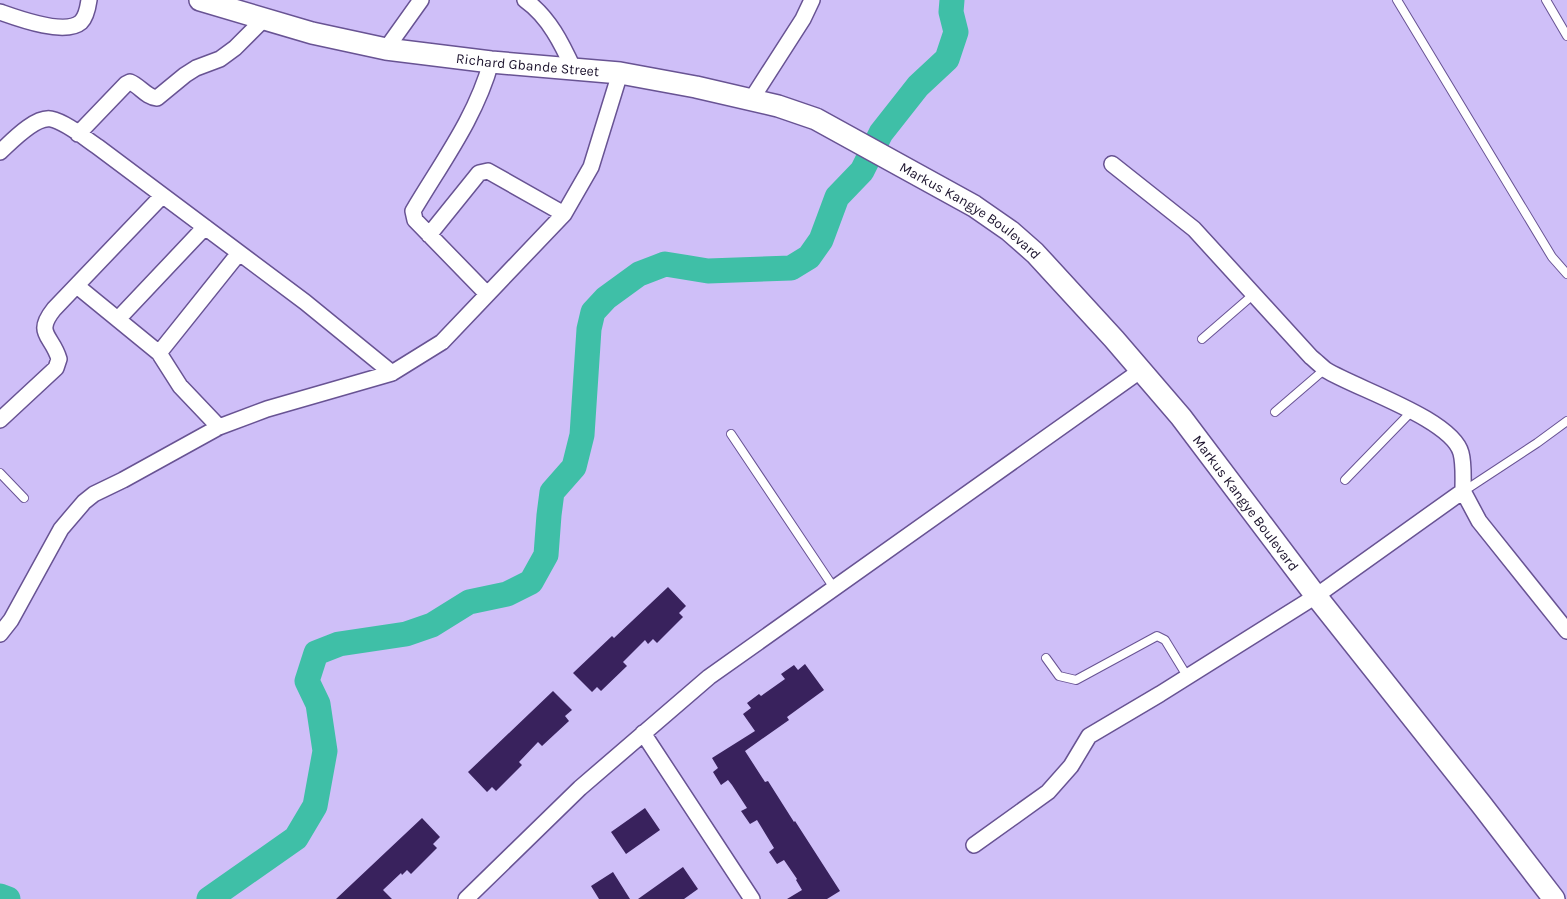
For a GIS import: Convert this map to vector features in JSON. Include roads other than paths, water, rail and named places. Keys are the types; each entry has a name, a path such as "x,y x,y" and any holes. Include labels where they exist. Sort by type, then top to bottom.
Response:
{"street":[{"path":"0,12 47,26 65,27 77,25 82,21 89,0"},
{"name":"Richard Gbande Street","path":"200,0 240,6 264,20 312,33 386,49 491,62 620,73 696,87 778,106 816,119 851,139"},
{"path":"386,49 421,0"},
{"path":"525,0 540,13 561,43 574,70"},
{"path":"751,100 803,19 812,0"},
{"path":"78,134 126,84 130,82 152,97 157,98 196,68 220,59 227,54 264,20"},
{"path":"487,294 414,220 413,211 456,143 476,106 486,82 491,62"},
{"path":"0,634 11,620 61,529 84,502 94,494 219,427 267,409 392,373 442,342 564,214 591,167 620,73"},
{"path":"0,152 27,129 41,120 51,119 78,134 140,178 305,302 392,373"},
{"name":"Markus Kangye Boulevard","path":"851,139 974,206 1035,253 1114,340 1180,417 1316,596 1554,899"},
{"path":"1112,164 1194,229 1324,369 1412,411 1439,427 1455,441 1461,453 1463,491 1478,521 1567,631"},
{"path":"429,235 479,174 484,171 488,171 564,214"},
{"path":"0,420 56,368 59,359 45,331 45,320 162,196"},
{"path":"119,318 205,228"},
{"path":"159,353 239,253"},
{"path":"77,286 119,318 159,353 180,386 219,427"},
{"path":"466,899 580,788 710,678 1140,371"},
{"path":"974,845 1048,792 1071,766 1089,736 1316,596 1463,491"},
{"path":"643,733 752,899"}],"lane":[{"path":"1397,0 1552,257 1567,274"},
{"path":"1546,0 1567,36"},
{"path":"1202,339 1254,294"},
{"path":"1274,412 1324,369"},
{"path":"1345,480 1412,411"},
{"path":"1463,491 1537,443 1567,420"},
{"path":"731,434 834,588"},
{"path":"0,473 24,498"},
{"path":"1046,658 1059,676 1076,680 1157,636 1164,640 1188,676"}],"waterway":[{"path":"209,899 296,838 315,806 325,751 318,704 307,681 316,653 339,644 406,634 432,625 469,602 507,594 531,582 546,555 552,492 574,467 582,435 589,329 593,312 606,298 639,274 665,264 708,271 791,268 809,257 821,240 837,197 862,171 881,133 918,86 947,59 956,32 951,12 952,0"},
{"path":"0,896 8,899"}]}
